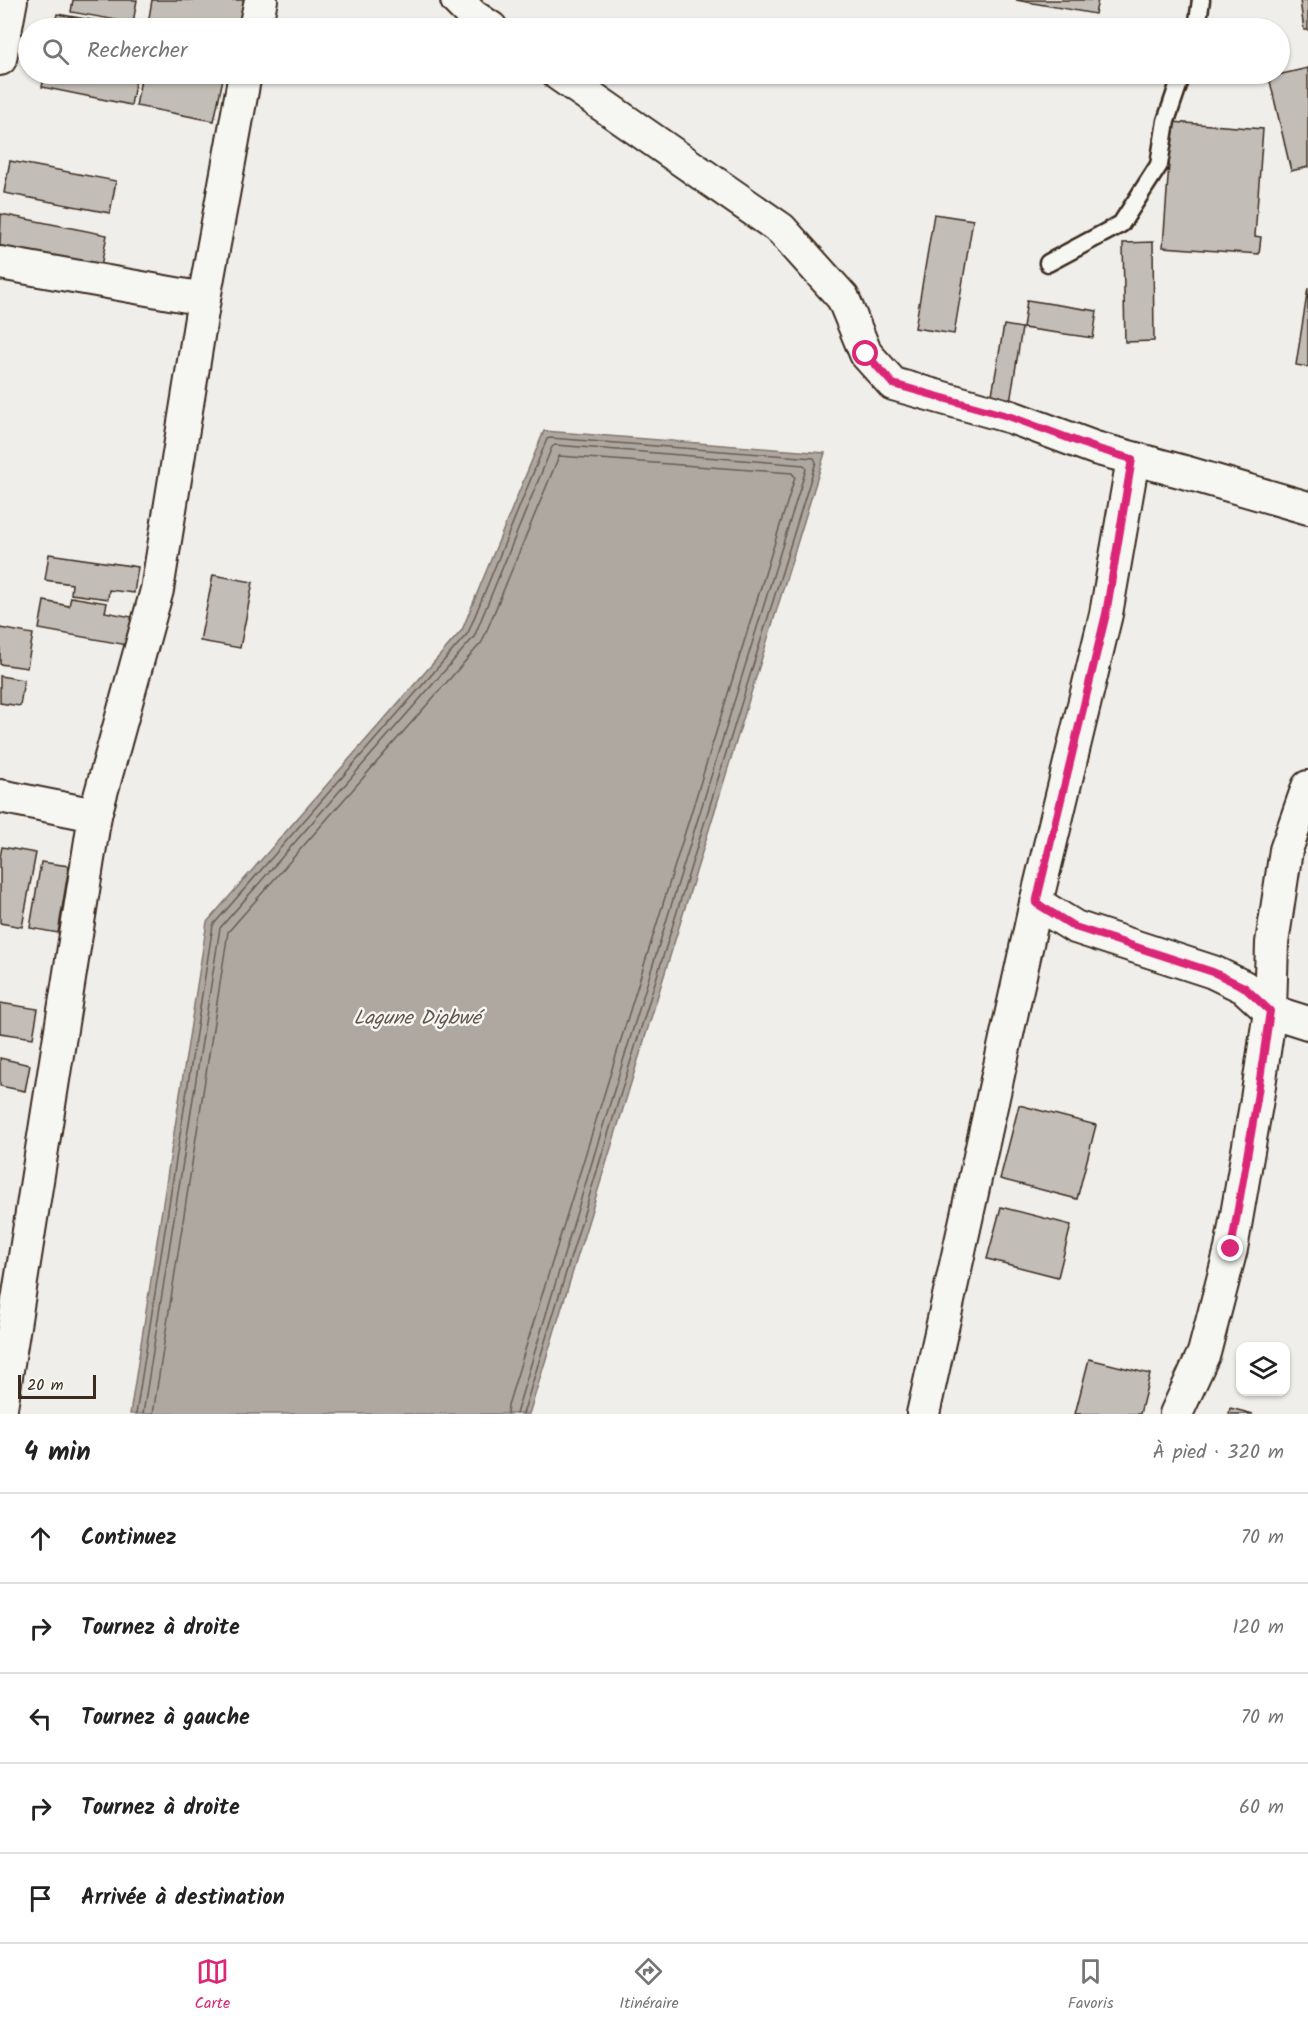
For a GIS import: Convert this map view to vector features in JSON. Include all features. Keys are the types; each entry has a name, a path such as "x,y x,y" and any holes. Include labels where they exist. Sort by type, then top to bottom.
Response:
{"street":[{"path":"0,59 11,0"},
{"path":"257,18 261,0"},
{"path":"457,0 476,18"},
{"path":"0,1414 5,1345 95,815 157,590 204,299 243,84"},
{"path":"572,84 781,229 843,298 866,354 893,384 1011,417 1095,448 1308,508"},
{"path":"0,263 204,299"},
{"path":"922,1414 1036,903 1106,614 1132,459"},
{"path":"1176,1414 1204,1353 1231,1249 1270,1011 1272,943 1286,849 1308,787"},
{"path":"0,796 95,815"},
{"path":"1036,903 1075,927 1213,972 1244,987 1270,1011 1308,1023"}],"lane":[{"path":"1198,18 1201,0"},
{"path":"1048,262 1121,224 1159,165 1166,121 1179,84"}],"water":[{"name":"Lagune Digbwé","path":"544,431 825,453 529,1414 130,1414 207,922 462,630"}],"building":[{"path":"73,0 137,0 134,18 105,18 71,12"},
{"path":"152,0 247,0 243,18 149,18"},
{"path":"1016,0 1098,0 1095,14"},
{"path":"1300,0 1308,0 1308,30 1304,30"},
{"path":"57,14 80,18 56,18"},
{"path":"1308,68 1308,167 1291,171 1271,84 1290,84 1290,72"},
{"path":"43,84 135,84 131,105 42,87"},
{"path":"140,84 222,84 214,121 136,106"},
{"path":"1172,122 1263,129 1255,236 1261,237 1259,254 1163,247"},
{"path":"10,161 116,181 110,213 4,193"},
{"path":"1,214 107,235 101,266 0,247"},
{"path":"934,214 973,220 954,334 915,328"},
{"path":"1153,242 1154,341 1125,342 1123,243"},
{"path":"1308,288 1308,367 1296,365"},
{"path":"1027,300 1097,311 1093,338 1023,328"},
{"path":"1004,325 1022,328 1009,409 990,406"},
{"path":"49,554 138,567 134,593 109,590 108,599 71,594 72,584 45,580"},
{"path":"213,575 253,582 240,648 200,641"},
{"path":"71,597 107,603 105,612 132,617 127,645 39,629 44,601 69,606"},
{"path":"0,628 33,634 27,668 0,664"},
{"path":"0,676 24,680 20,706 0,703"},
{"path":"2,847 36,853 22,927 0,923"},
{"path":"41,862 69,866 58,933 30,928"},
{"path":"0,1003 38,1009 33,1038 0,1033"},
{"path":"0,1058 30,1065 25,1091 0,1086"},
{"path":"1019,1105 1096,1125 1077,1199 1000,1179"},
{"path":"1001,1207 1071,1225 1058,1277 987,1259"},
{"path":"1089,1359 1150,1374 1140,1414 1075,1414"},
{"path":"1230,1408 1253,1414 1229,1414"}],"route":[{"path":"866,354 893,384 1011,417 1132,459 1106,614 1036,903 1075,927 1213,972 1244,987 1270,1011 1231,1249"}]}
